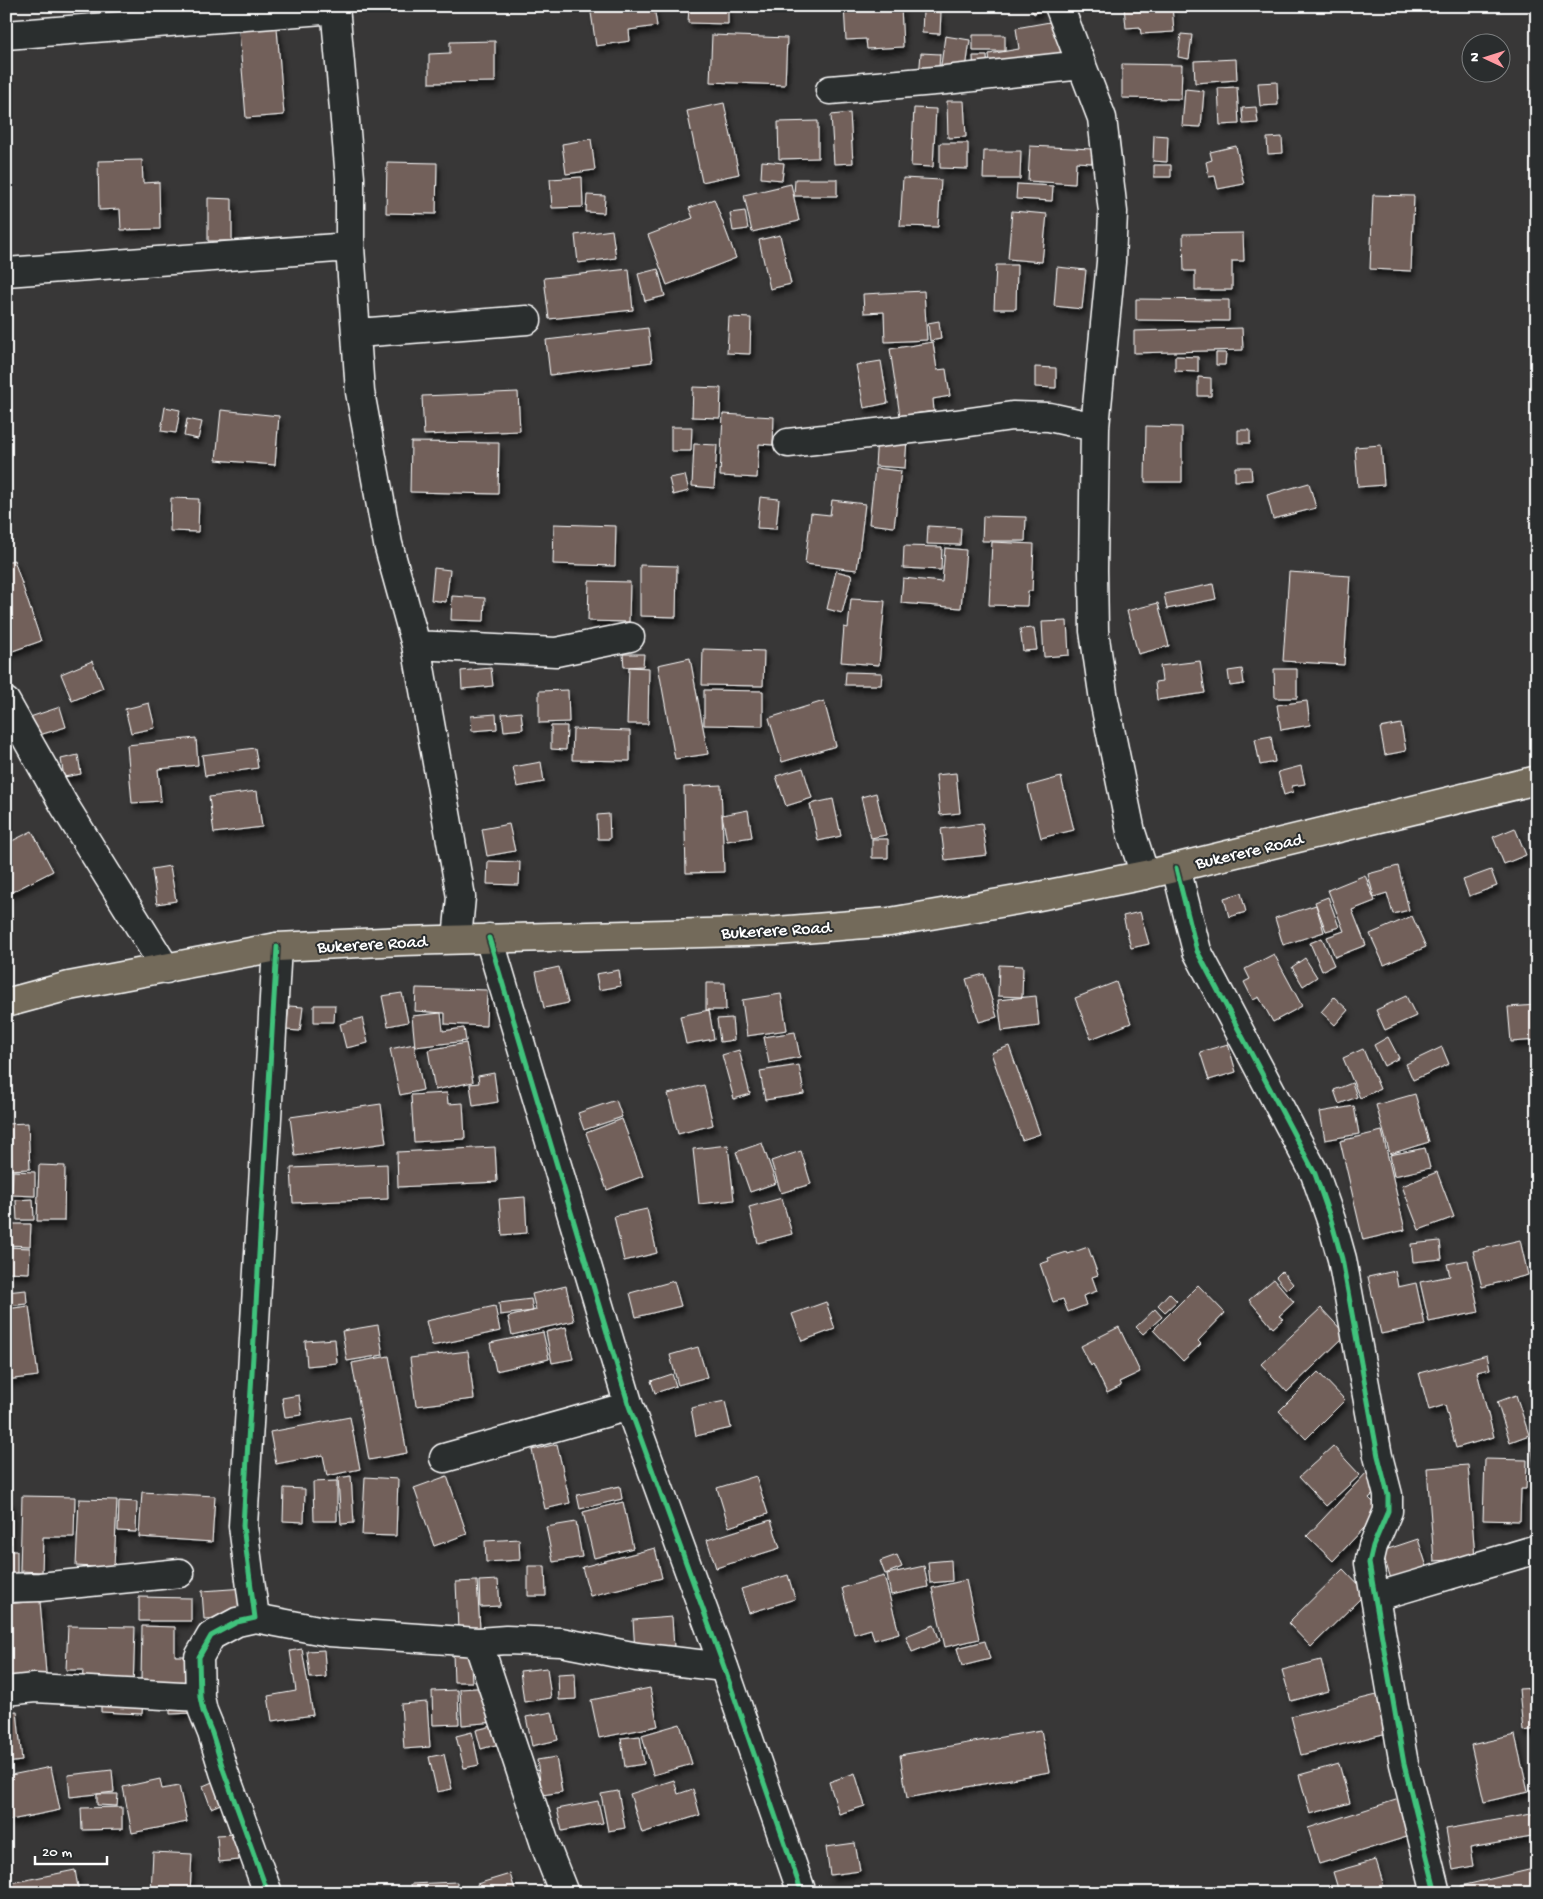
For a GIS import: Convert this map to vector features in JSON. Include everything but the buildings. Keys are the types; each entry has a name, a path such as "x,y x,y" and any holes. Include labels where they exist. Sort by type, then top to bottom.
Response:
{"main road":[{"name":"Bukerere Road","path":"6,1003 69,986 277,947 457,939 777,931 890,922 1025,899 1145,875 1537,780"}],"street":[{"path":"1059,6 1102,118 1113,212 1111,262 1095,427 1094,631 1104,700 1131,832 1145,875"},
{"path":"6,35 335,8 350,178 350,247 360,392 388,544 416,645 461,897 457,939"},
{"path":"830,90 946,80 1082,65"},
{"path":"6,272 350,247"},
{"path":"357,333 528,320"},
{"path":"788,443 1012,416 1049,417 1095,427"},
{"path":"416,645 556,652 630,637"},
{"path":"6,702 64,805 166,969"},
{"path":"1176,868 1197,951 1315,1174 1336,1236 1347,1283 1378,1456 1388,1495 1388,1511 1373,1546 1369,1563 1404,1764 1436,1893"},
{"path":"489,938 629,1406 724,1667 802,1893"},
{"path":"254,1618 243,1526 277,947"},
{"path":"444,1458 629,1406"},
{"path":"1375,1597 1537,1549"},
{"path":"6,1588 40,1587 180,1573"},
{"path":"268,1893 224,1772 203,1711 200,1696 199,1656 211,1636 237,1622 254,1618 329,1632 478,1642 506,1640 561,1642 637,1657 724,1667"},
{"path":"478,1642 547,1850 564,1893"},
{"path":"6,1690 35,1688 200,1696"}],"cycle path":[{"path":"1176,868 1197,951 1315,1174 1342,1259 1378,1456 1388,1495 1388,1511 1373,1546 1369,1563 1404,1764 1436,1893"},
{"path":"489,938 629,1406 724,1667 802,1893"},
{"path":"268,1893 203,1711 200,1697 199,1657 211,1636 237,1622 255,1618 243,1526 277,947"}]}
